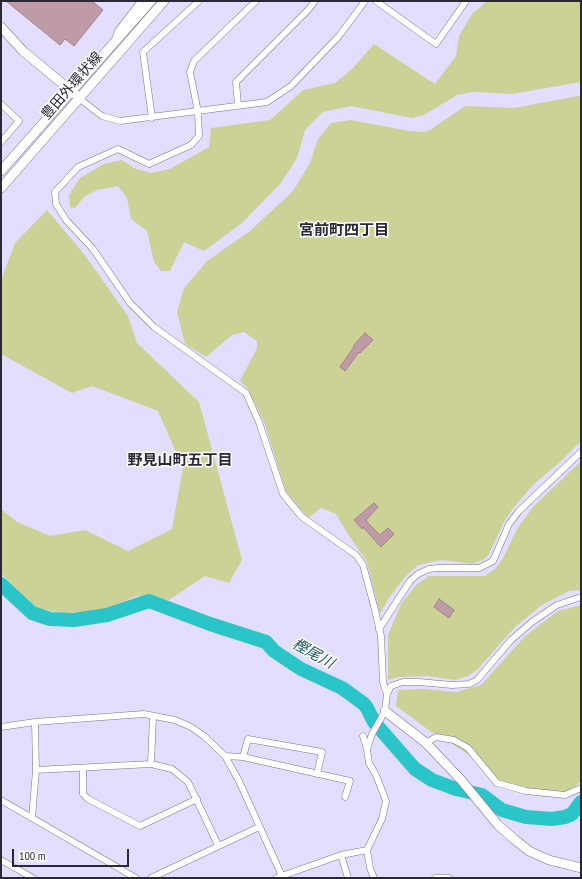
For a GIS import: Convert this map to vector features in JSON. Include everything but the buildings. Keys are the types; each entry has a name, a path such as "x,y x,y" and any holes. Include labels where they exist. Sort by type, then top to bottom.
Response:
{"street":[{"path":"114,43 118,31 141,1"},
{"name":"豊田外環状線","path":"1,171 151,1"},
{"name":"豊田外環状線","path":"1,188 164,1"},
{"path":"152,118 143,52 199,1"},
{"path":"256,1 194,61 190,72 198,112 199,136 191,145 149,164 118,149 78,167 55,192 56,204 66,220 93,249 130,303 154,327 246,393 259,422 283,494 302,517 356,555 363,565 379,629 383,657 383,682 387,694"},
{"path":"238,105 236,82 308,10 314,1"},
{"path":"1,27 23,50 71,92 102,116 120,121 267,102 291,86 339,36 365,1"},
{"path":"376,1 436,44 466,1"},
{"path":"1,104 19,121 1,142"},
{"path":"379,629 410,581 418,574 429,569 438,568 479,568 492,561 509,524 519,511 581,452"},
{"path":"367,749 372,734 385,711 387,694 391,686 403,682 452,685 469,684 477,680 511,640 532,622 557,605 581,597"},
{"path":"385,711 426,743 462,781 489,815 529,851 548,860 581,868"},
{"path":"1,727 35,722 144,714 175,720 204,736 225,756 239,781 279,877 341,855 367,850"},
{"path":"151,764 153,716"},
{"path":"32,818 36,770 35,722"},
{"path":"363,736 369,763 376,775 386,801 382,819 367,850 370,868 374,878"},
{"path":"426,743 436,737 454,740 468,748 497,783 526,791 565,795 581,788"},
{"path":"243,757 248,739 322,752 317,774"},
{"path":"225,756 243,757 350,781 345,797"},
{"path":"36,770 151,764 172,769 188,782 218,845"},
{"path":"83,768 83,794 88,799 140,826 197,799"},
{"path":"1,800 136,878"},
{"path":"151,878 218,845 259,827"},
{"path":"341,855 348,878"},
{"path":"1,860 25,876 33,878"},
{"path":"435,878 449,878"}],"green space":[{"path":"487,1 581,1 581,82 512,94 474,92 457,95 424,115 412,118 351,106 323,112 305,130 297,158 281,183 242,223 204,251 184,242 170,271 161,271 154,262 147,231 131,219 127,198 118,186 97,190 84,197 75,208 70,207 69,195 80,178 104,164 122,160 134,168 151,173 170,169 209,147 211,128 270,120 303,90 335,83 352,69 374,44 435,84 456,56 459,36 472,14"},
{"path":"581,96 581,441 560,462 534,484 514,507 504,522 489,554 483,560 471,564 442,560 418,565 406,576 388,599 380,614 367,562 336,514 321,508 308,518 286,491 264,422 249,391 240,381 257,348 257,341 244,332 232,335 206,357 185,344 177,312 184,288 207,261 250,231 293,191 310,163 318,139 331,123 351,120 409,131 424,132 430,130 465,106 514,108"},
{"path":"47,210 84,254 128,316 137,343 199,402 242,560 229,583 205,576 169,600 137,596 102,611 64,613 35,608 1,573 1,509 17,522 50,536 85,530 128,551 172,529 183,468 158,411 92,386 72,393 1,354 1,280 15,243"},
{"path":"581,461 581,590 569,591 542,605 515,627 477,670 468,676 455,680 427,676 398,677 388,680 388,635 401,604 417,584 429,576 485,576 495,569 503,558 517,529 533,507"},
{"path":"581,605 581,780 571,792 543,797 531,793 516,792 489,775 476,760 445,739 430,731 396,706 398,690 425,689 456,692 481,685 525,636 558,611"}],"waterway":[{"name":"樫尾川","path":"1,584 32,613 50,619 74,620 107,615 149,601 210,624 266,642 274,651 301,669 342,688 364,704 374,722 415,769 432,780 456,789 482,795 502,810 526,817 552,819 565,817 572,814 581,802"}],"district":[{"name":"宮前町四丁目","path":"344,231"},
{"name":"野見山町五丁目","path":"180,461"}]}
